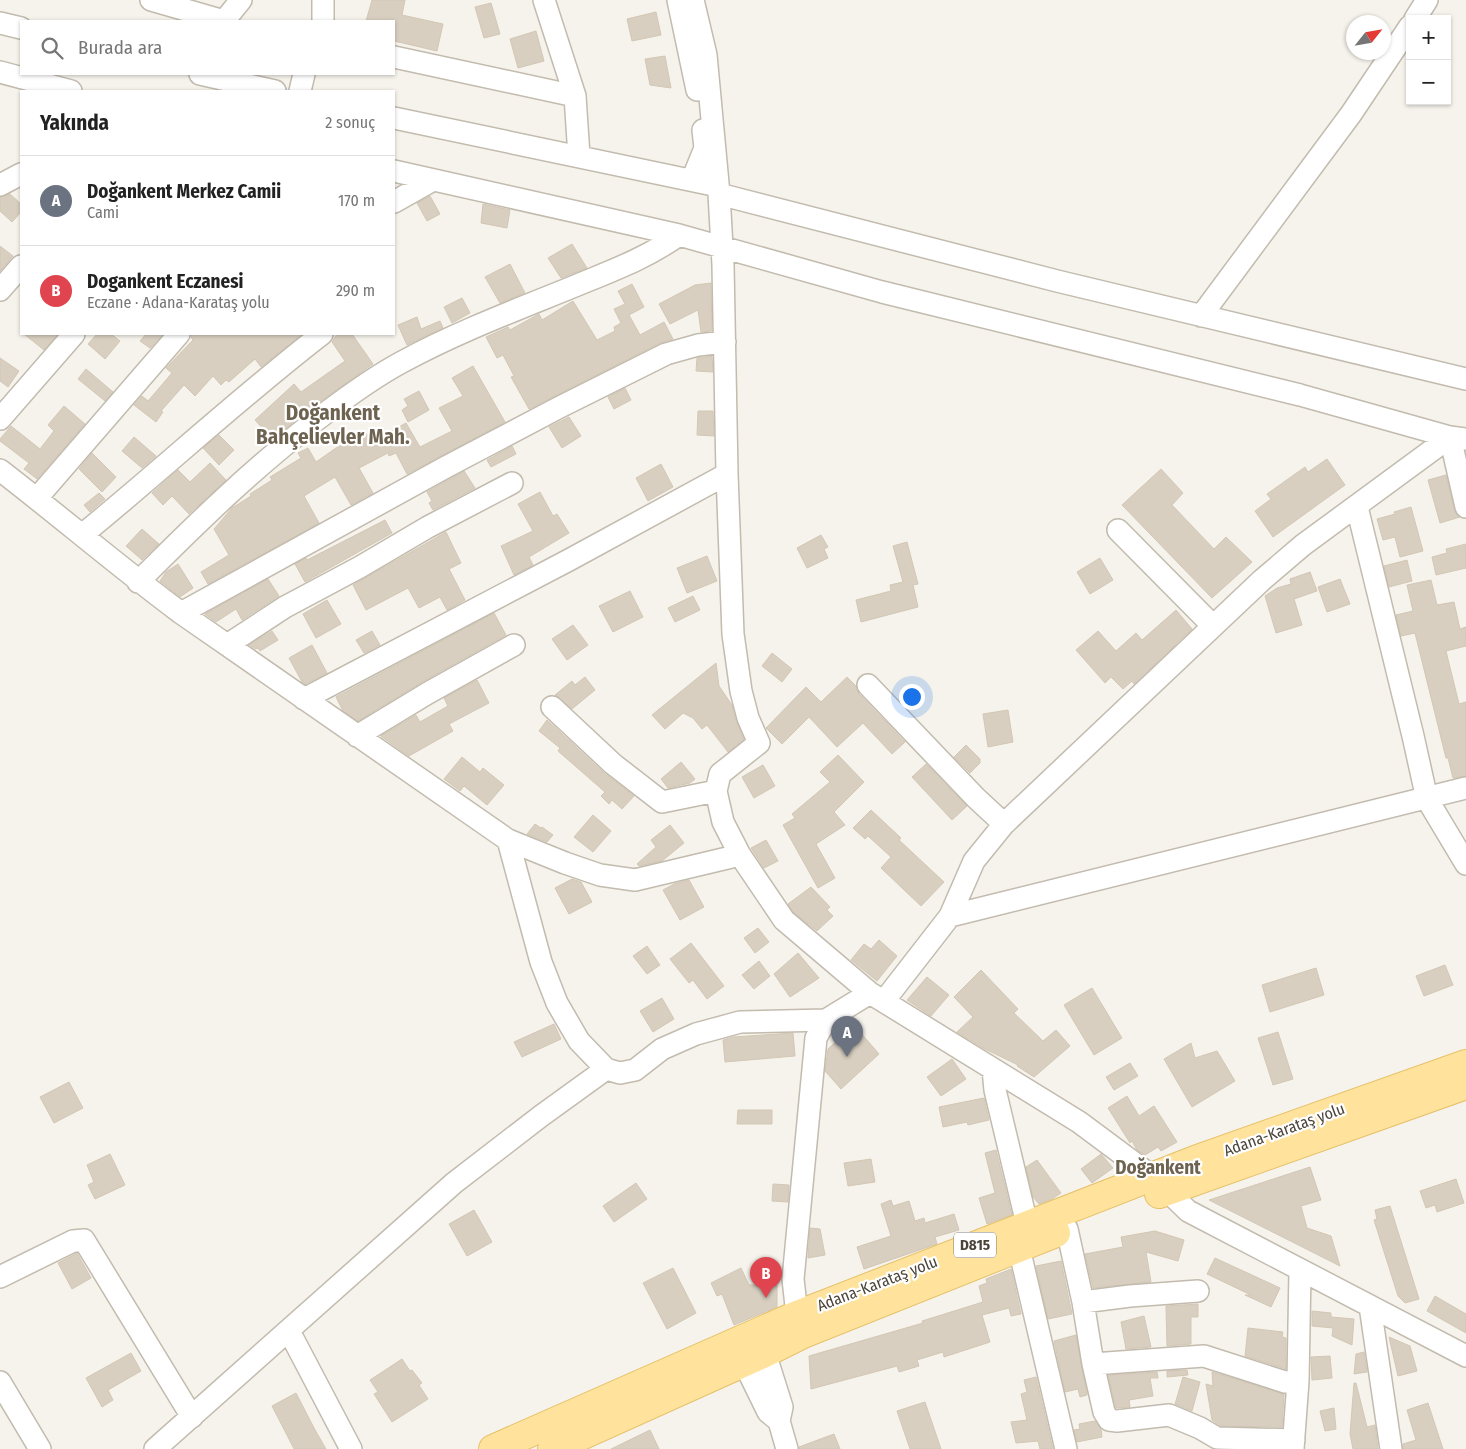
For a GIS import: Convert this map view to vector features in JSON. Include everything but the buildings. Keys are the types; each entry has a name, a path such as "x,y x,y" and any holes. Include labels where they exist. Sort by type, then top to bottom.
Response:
{"main road":[{"name":"Adana-Karataş yolu","path":"1023,1236 1067,1229 1160,1184 1196,1160 1466,1064"},
{"name":"Adana-Karataş yolu","path":"493,1449 800,1324 1160,1184 1466,1085"},
{"name":"Adana-Karataş yolu","path":"552,1449 754,1358 800,1324"}],"street":[{"path":"151,0 221,20"},
{"path":"226,20 241,0"},
{"path":"323,0 323,20"},
{"path":"544,0 575,96 579,156"},
{"path":"678,0 694,68 705,148 692,180"},
{"path":"693,0 706,55 719,190 733,634 740,691 748,718 759,743 720,774 716,791 723,822 740,855 784,920 877,997 1079,1122 1160,1184 1188,1211 1466,1356"},
{"path":"1418,15 1427,0"},
{"path":"0,22 20,28"},
{"path":"1201,316 1351,114 1406,32"},
{"path":"395,57 575,96"},
{"path":"0,72 67,90"},
{"path":"204,75 271,90"},
{"path":"300,90 304,75"},
{"path":"395,118 692,180 719,190 1057,281 1466,379"},
{"path":"395,171 679,235 882,292 1300,395 1458,438"},
{"path":"0,185 20,175"},
{"path":"395,201 433,180"},
{"path":"138,582 200,519 257,468 304,428 362,386 402,362 464,331 612,272 660,248 679,235"},
{"path":"0,290 20,267"},
{"path":"0,419 73,335"},
{"path":"37,498 178,335"},
{"path":"82,535 142,486 276,369 321,335"},
{"path":"181,613 446,467 666,354 698,345 725,342"},
{"path":"1458,438 1466,506"},
{"path":"508,840 541,962 557,1004 579,1040 606,1069 620,1073 634,1070 662,1050 696,1034 740,1022 826,1020 877,997 950,916 974,862 1004,824 1262,580 1303,545 1458,438"},
{"path":"0,470 37,498 138,582 508,840 600,875 635,880 740,855"},
{"path":"304,699 728,474"},
{"path":"227,645 285,607 360,567 428,527 512,483"},
{"path":"1356,507 1427,799 1466,864"},
{"path":"1118,530 1213,626"},
{"path":"357,736 428,693 514,645"},
{"path":"868,685 976,798 1004,824"},
{"path":"552,707 613,764 662,802 716,791"},
{"path":"950,916 1466,788"},
{"path":"800,1324 793,1279 816,1038 826,1020"},
{"path":"155,1449 454,1183 606,1069"},
{"path":"993,1069 1023,1236 1066,1449"},
{"path":"1067,1229 1083,1302 1093,1364 1104,1412 1109,1420 1117,1421 1169,1415 1200,1428 1217,1438 1293,1445 1298,1381 1300,1270"},
{"path":"0,1277 73,1241 84,1240 192,1417"},
{"path":"1083,1302 1198,1291"},
{"path":"1370,1306 1391,1449"},
{"path":"289,1331 352,1449"},
{"path":"1093,1364 1204,1356 1285,1382 1298,1381"},
{"path":"754,1358 768,1412 779,1421 787,1449"},
{"path":"0,1382 40,1449"}],"place":[{"name":"Doğankent Merkez Camii","path":"847,1057"},
{"name":"Dogankent Eczanesi","path":"766,1298"}],"district":[{"name":"Doğankent Bahçelievler Mah.","path":"333,425"},
{"name":"Doğankent","path":"1158,1167"}]}
